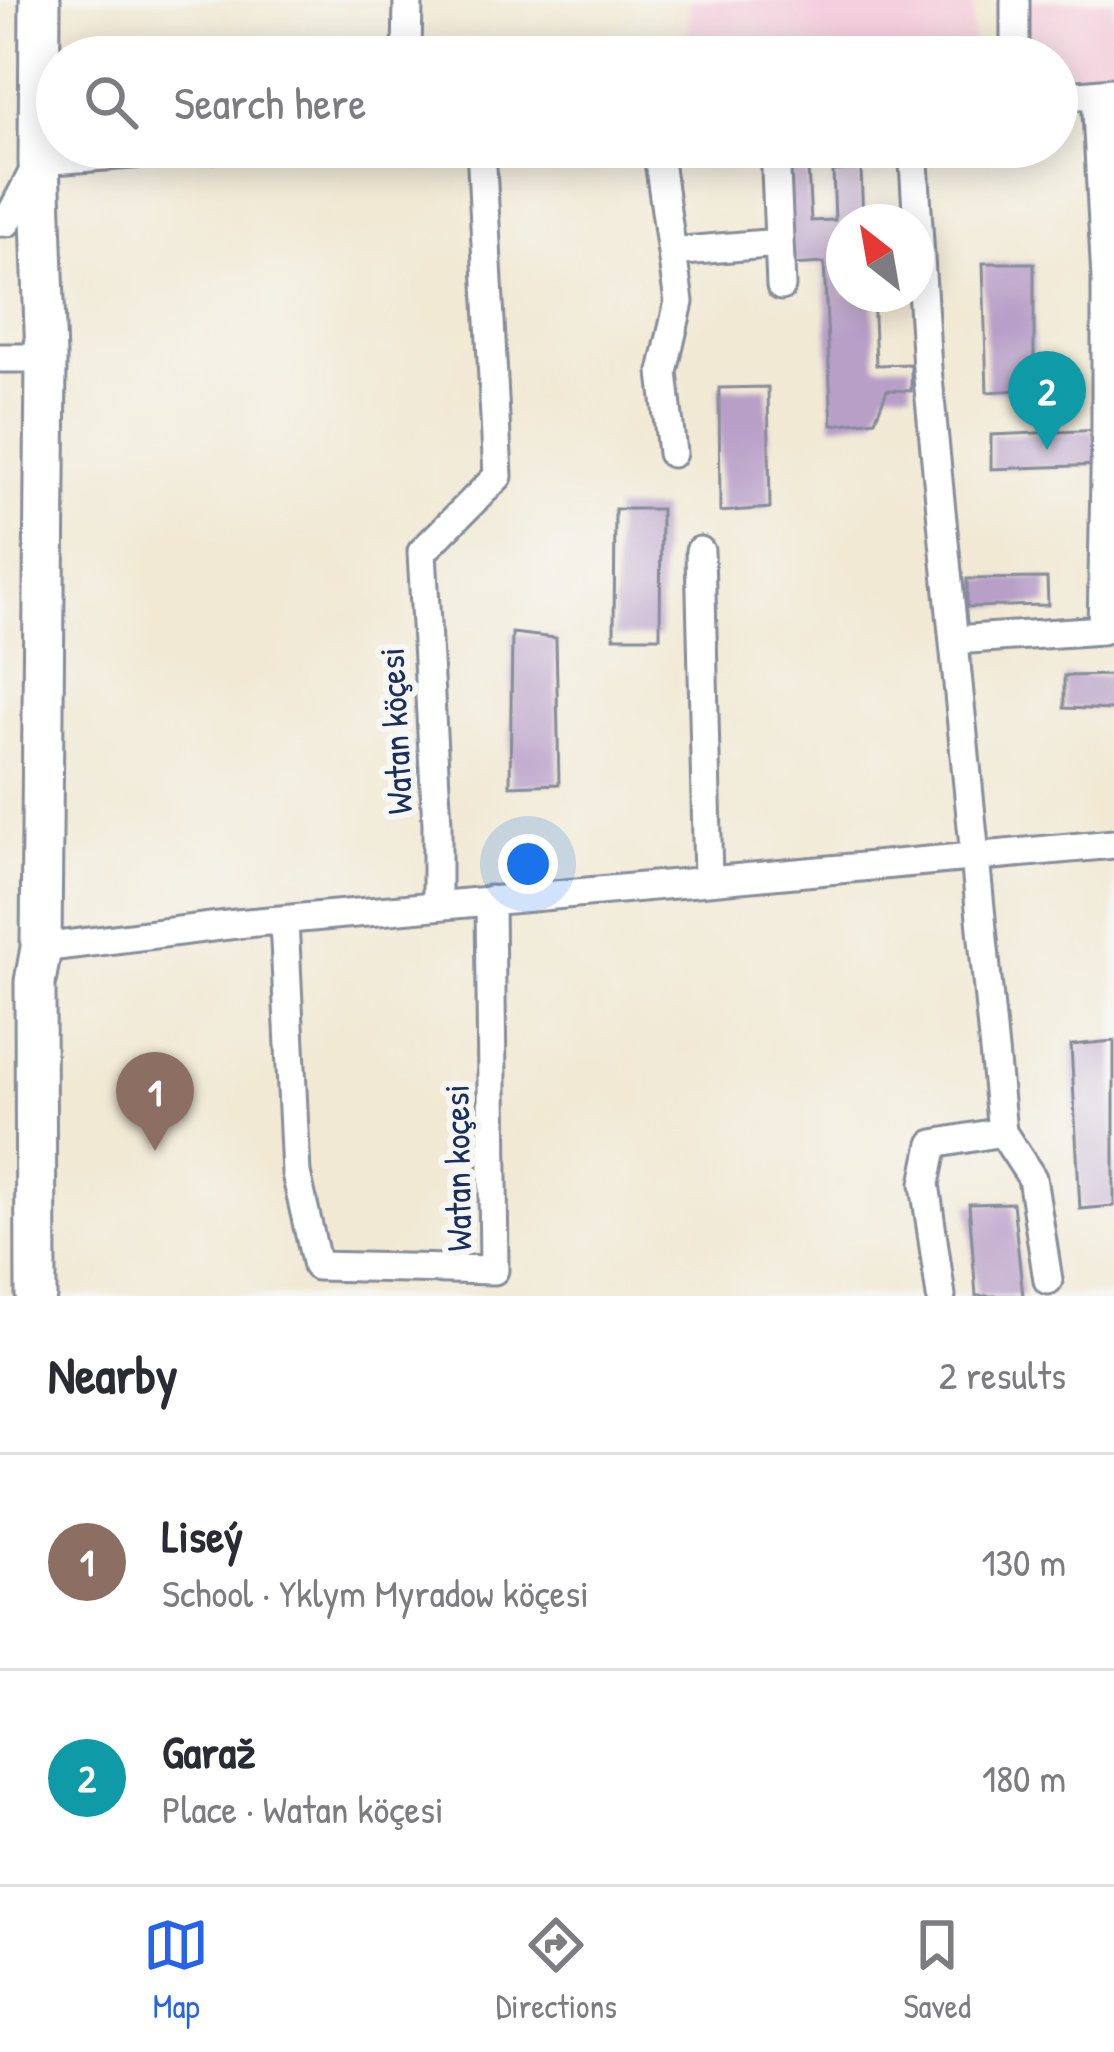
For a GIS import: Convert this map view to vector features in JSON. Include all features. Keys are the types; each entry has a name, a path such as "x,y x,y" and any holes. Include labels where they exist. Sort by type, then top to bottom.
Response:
{"street":[{"path":"40,0 40,36"},
{"path":"407,36 408,0"},
{"path":"1015,0 1015,36"},
{"path":"955,640 1102,630 1110,426 1105,93"},
{"path":"0,223 7,222 36,167"},
{"path":"36,1296 25,971 46,358 39,168"},
{"name":"Watan köçesi","path":"437,905 422,552 499,476 482,168"},
{"path":"660,168 679,302 663,372 672,453"},
{"path":"776,168 781,286"},
{"path":"914,168 927,368 1002,1132 1032,1178 1048,1280"},
{"path":"672,252 779,243"},
{"path":"0,358 46,358"},
{"path":"700,551 708,880"},
{"path":"25,971 284,920 1114,844"},
{"name":"Watan koçesi","path":"284,920 296,1173 317,1266 494,1270 490,900"},
{"path":"941,1296 925,1184 933,1144 1002,1132"}],"shaded area":[{"path":"689,0 972,0 973,36 688,36"},
{"path":"1015,0 1114,0 1114,90 1078,94 1078,36 1015,36"}],"building":[{"path":"808,169 811,221 826,220 826,304 824,263 790,265 786,170"},
{"path":"861,169 862,204 834,204 833,171"},
{"path":"983,263 1034,263 1034,389 987,392"},
{"path":"826,312 874,312 876,365 911,364 911,391 887,390 875,420 832,425"},
{"path":"768,387 770,508 720,512 719,388"},
{"path":"1101,430 1103,465 991,469 991,435"},
{"path":"615,509 661,509 660,637 614,637"},
{"path":"1047,578 1048,605 967,607 967,579"},
{"path":"512,633 556,638 559,784 510,786"},
{"path":"1114,675 1114,710 1064,708 1064,676"},
{"path":"1114,1041 1114,1206 1080,1209 1071,1045"},
{"path":"1013,1203 1023,1296 976,1296 969,1204"}],"place":[{"name":"Garaž","path":"1047,450"},
{"name":"Liseý","path":"155,1151"}]}
